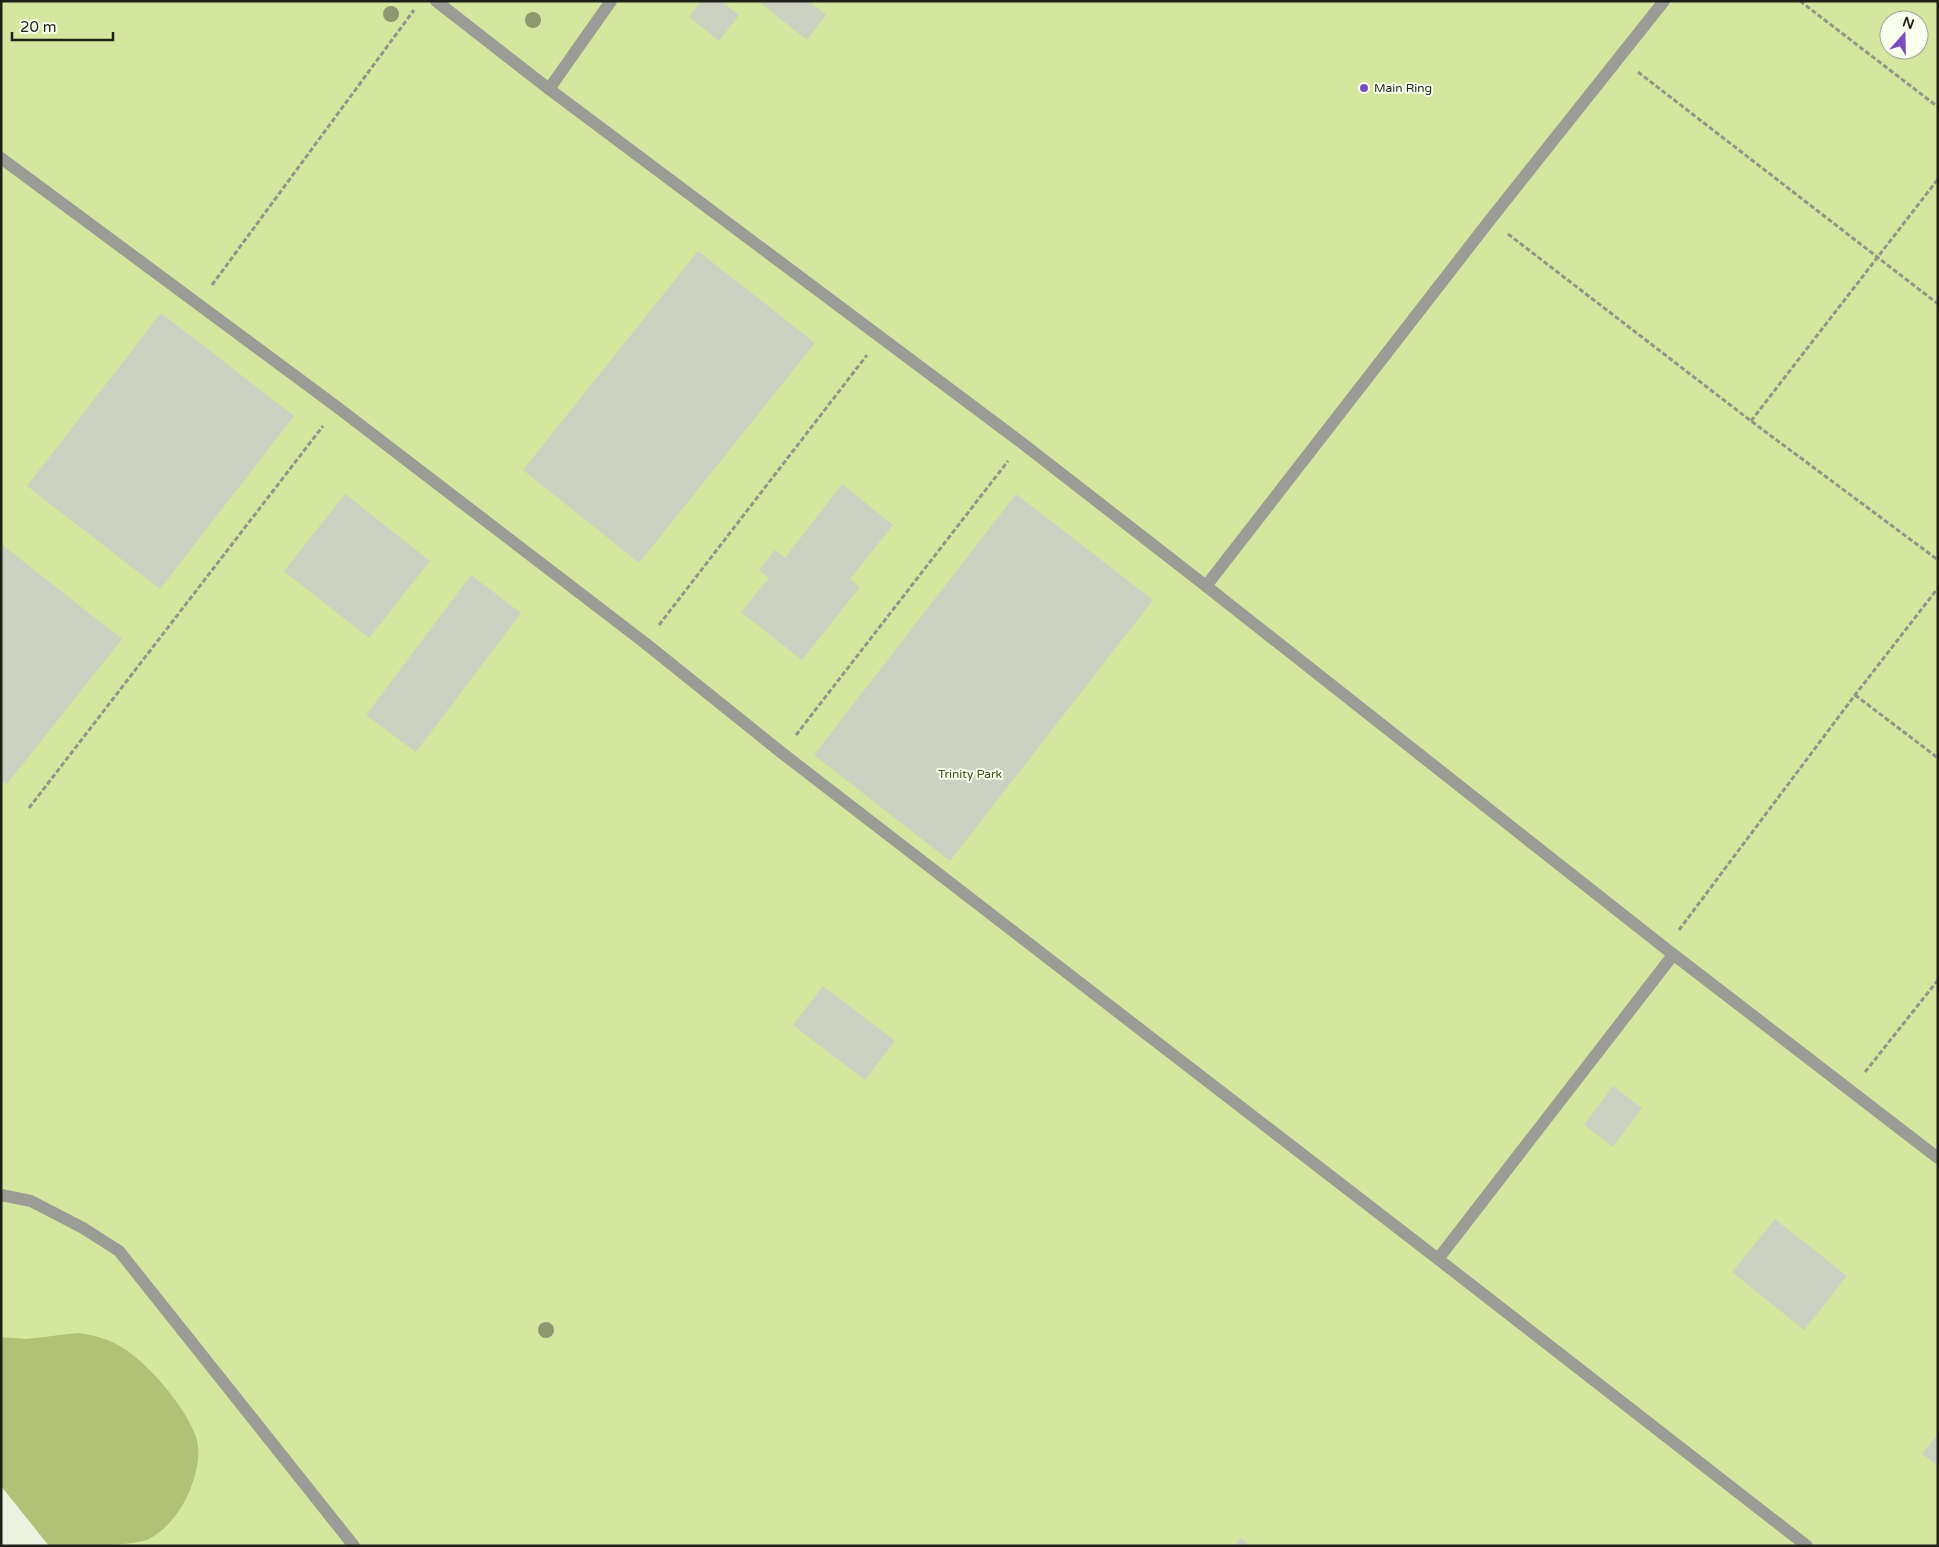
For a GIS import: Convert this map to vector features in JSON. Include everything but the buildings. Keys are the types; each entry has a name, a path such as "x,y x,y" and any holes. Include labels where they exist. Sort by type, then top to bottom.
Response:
{"lane":[{"path":"436,1 548,89 1022,443 1669,951 1938,1158"},
{"path":"548,89 611,1"},
{"path":"1206,586 1490,220 1664,1"},
{"path":"1,158 337,407 645,643 782,753 1807,1546"},
{"path":"1438,1259 1669,951"},
{"path":"1,1195 31,1201 83,1228 119,1250 354,1546"}],"path":[{"path":"1800,1 1938,107"},
{"path":"198,304 414,9"},
{"path":"1619,57 1938,304"},
{"path":"1750,421 1938,178"},
{"path":"1490,220 1750,421 1938,560"},
{"path":"645,643 881,337"},
{"path":"29,808 337,407"},
{"path":"782,753 1022,443"},
{"path":"1669,951 1855,695 1938,588"},
{"path":"1855,695 1938,758"},
{"path":"1850,1091 1938,980"}],"green space":[{"name":"Trinity Park","path":"1,1 1938,1 1938,1546 80,1546 1,1447"},
{"path":"78,1333 99,1337 113,1343 141,1361 164,1385 184,1412 196,1437 198,1463 186,1499 167,1525 158,1534 147,1540 113,1545 49,1546 1,1486 1,1337 26,1339"}],"place":[{"name":"Main Ring","path":"1364,88"}]}
